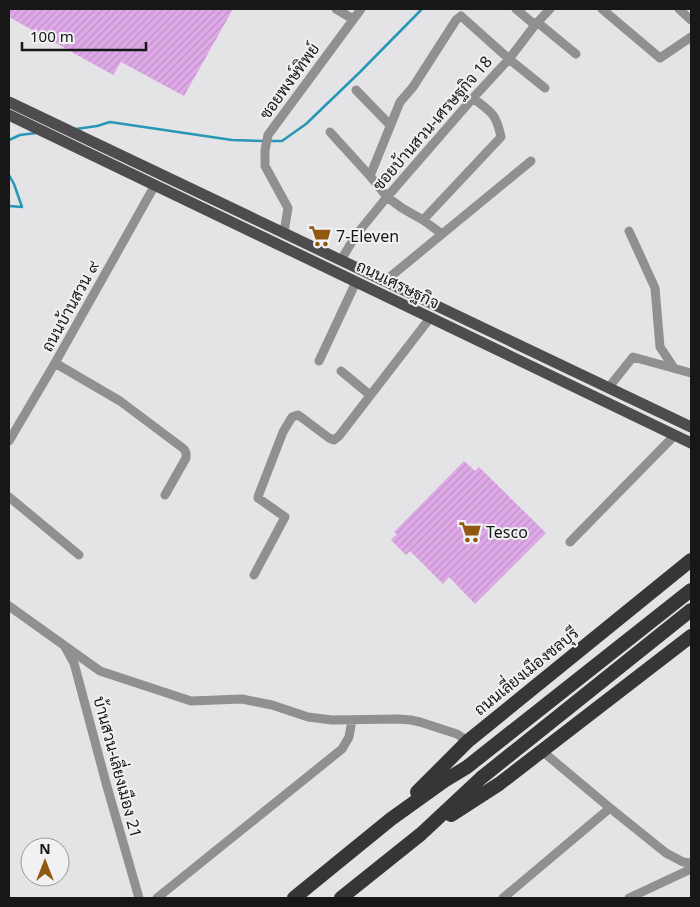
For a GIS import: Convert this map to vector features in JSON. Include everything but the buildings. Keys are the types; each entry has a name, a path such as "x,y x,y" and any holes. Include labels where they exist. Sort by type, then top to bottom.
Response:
{"highway":[{"name":"ถนนเลี่ยงเมืองชลบุรี","path":"390,819 468,741 691,560"},
{"name":"ถนนเลี่ยงเมืองชลบุรี","path":"294,898 390,819 467,767 691,590"},
{"path":"341,898 421,834 481,778 691,610"},
{"path":"421,834 499,784 691,636"}],"main road":[{"name":"ถนนเศรษฐกิจ","path":"9,102 86,139 158,180 356,282 691,443"},
{"name":"ถนนเศรษฐกิจ","path":"9,116 66,143 284,232 691,427"},
{"path":"518,360 525,347"}],"street":[{"path":"336,9 353,19"},
{"name":"ซอยพงษ์ทิพย์","path":"284,232 288,208 265,166 265,150 268,135 361,9"},
{"path":"516,9 576,54"},
{"name":"ซอยบ้านสวน-เศรษฐกิจ 18","path":"341,260 356,235 386,197 472,98 509,59 550,9"},
{"path":"602,9 660,58 691,37"},
{"path":"679,9 691,20"},
{"path":"370,176 400,102 413,87 456,20 461,16 545,88"},
{"path":"356,90 390,125"},
{"path":"423,220 501,137 494,115 472,98"},
{"path":"330,132 370,176 386,197 442,234"},
{"path":"385,281 531,161"},
{"name":"ถนนบ้านสวน ๙","path":"9,441 158,180"},
{"path":"629,231 655,288 660,347 674,368"},
{"path":"319,361 356,282"},
{"path":"254,575 285,518 258,498 282,432 292,417 298,415 334,440 430,318"},
{"path":"609,388 633,357 691,373"},
{"path":"55,363 120,401 184,449 186,458 165,495"},
{"path":"340,371 370,395"},
{"path":"570,542 675,435"},
{"path":"9,497 79,555"},
{"path":"9,606 100,671 191,701 242,699 272,704 308,717 332,720 399,719 420,722 457,734 468,741"},
{"name":"บ้านสวน-เลี่ยงเมือง 21","path":"63,645 74,663 139,898"},
{"path":"157,898 342,750 349,737 352,720"},
{"path":"542,751 666,853 683,862 691,863"},
{"path":"503,898 610,808"},
{"path":"629,898 691,868"}],"waterway":[{"path":"269,141 282,141 306,124 422,9"},
{"path":"76,129 110,122 232,140 264,141"},
{"path":"9,140 20,135 36,133"},
{"path":"9,175 22,207 9,206"}],"place":[{"name":"7-Eleven","path":"320,236"},
{"name":"Tesco","path":"470,532"}]}
